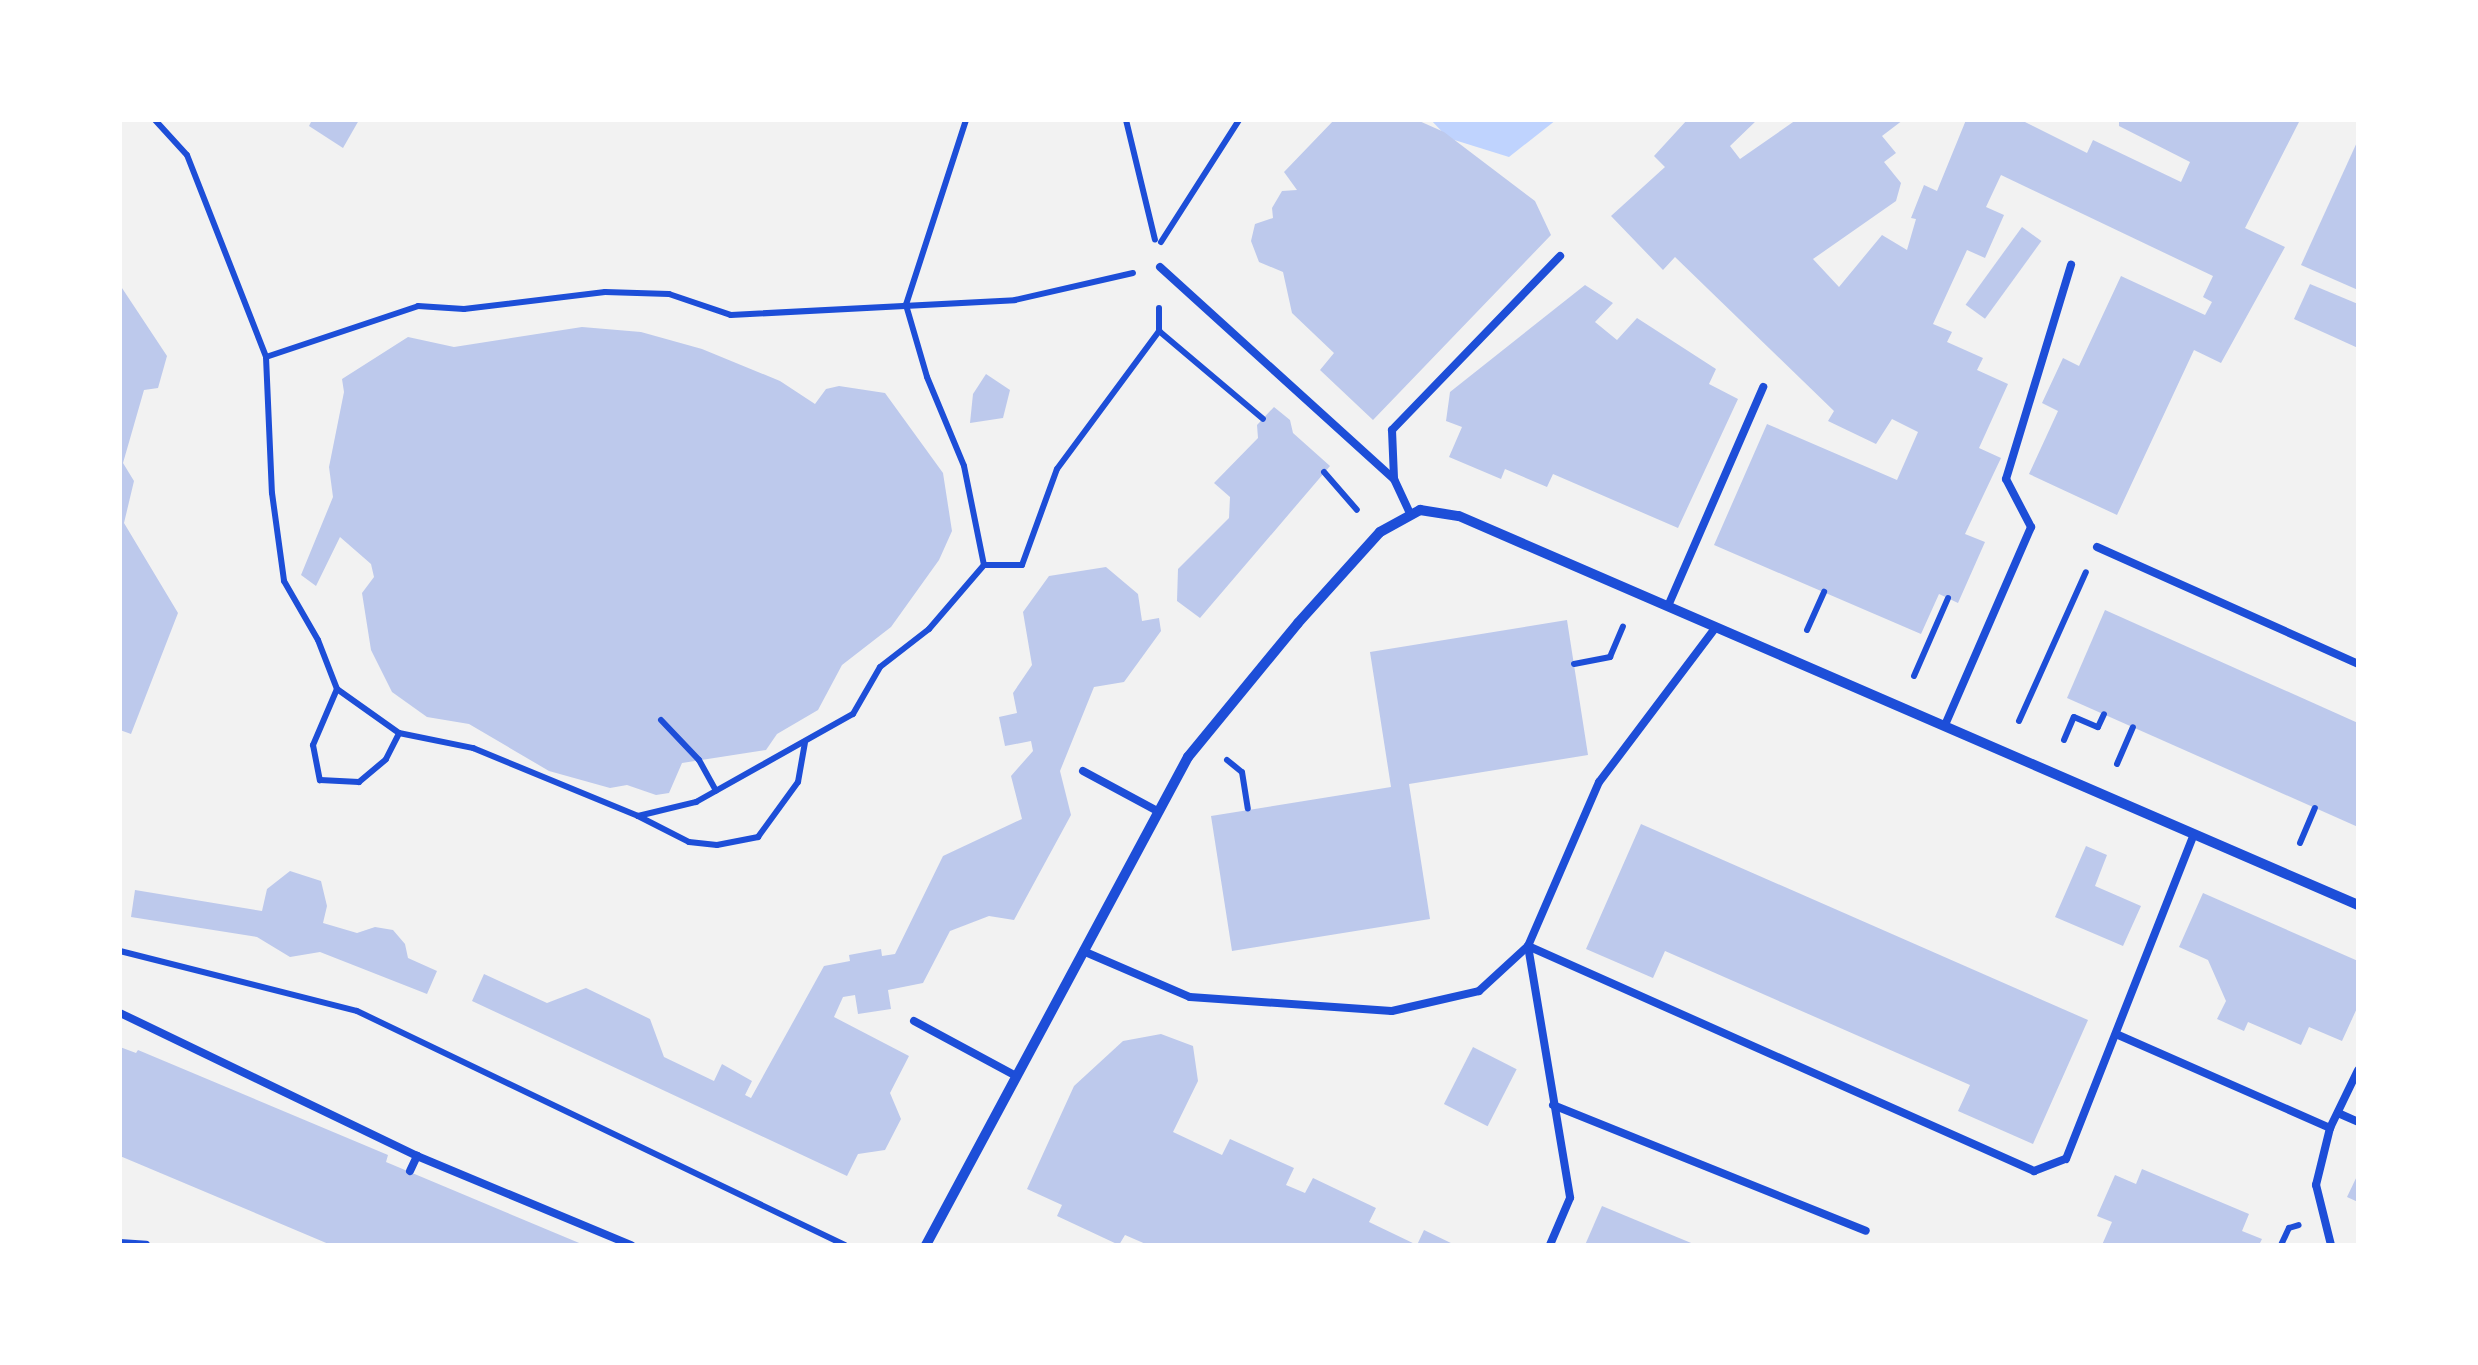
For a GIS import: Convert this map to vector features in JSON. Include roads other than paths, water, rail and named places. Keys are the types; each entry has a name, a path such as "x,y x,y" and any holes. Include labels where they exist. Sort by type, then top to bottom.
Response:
{"street":[{"path":"926,1245 1188,757 1298,623 1380,532 1410,513 1439,510 1459,516 2358,905"}],"lane":[{"path":"1394,480 1392,430 1560,256"},
{"path":"1945,725 2031,526 2006,479 2071,265"},
{"path":"1160,267 1394,480 1410,513"},
{"path":"1668,606 1763,387"},
{"path":"2097,548 2358,664"},
{"path":"1083,951 1190,997 1392,1012 1480,991 1528,946 1599,782 1716,627"},
{"path":"1083,770 1159,812"},
{"path":"1528,946 2034,1171 2066,1159 2194,834"},
{"path":"1528,946 1570,1198 1550,1245"},
{"path":"120,1013 416,1156 632,1245"},
{"path":"914,1021 1016,1076"},
{"path":"2116,1034 2330,1128"},
{"path":"2331,1245 2316,1186 2330,1128 2358,1070"},
{"path":"1553,1105 1866,1230"},
{"path":"2338,1113 2358,1122"},
{"path":"410,1171 416,1156"},
{"path":"120,1243 146,1245"}],"water":[{"path":"1431,120 1556,120 1509,157 1448,138"}]}
